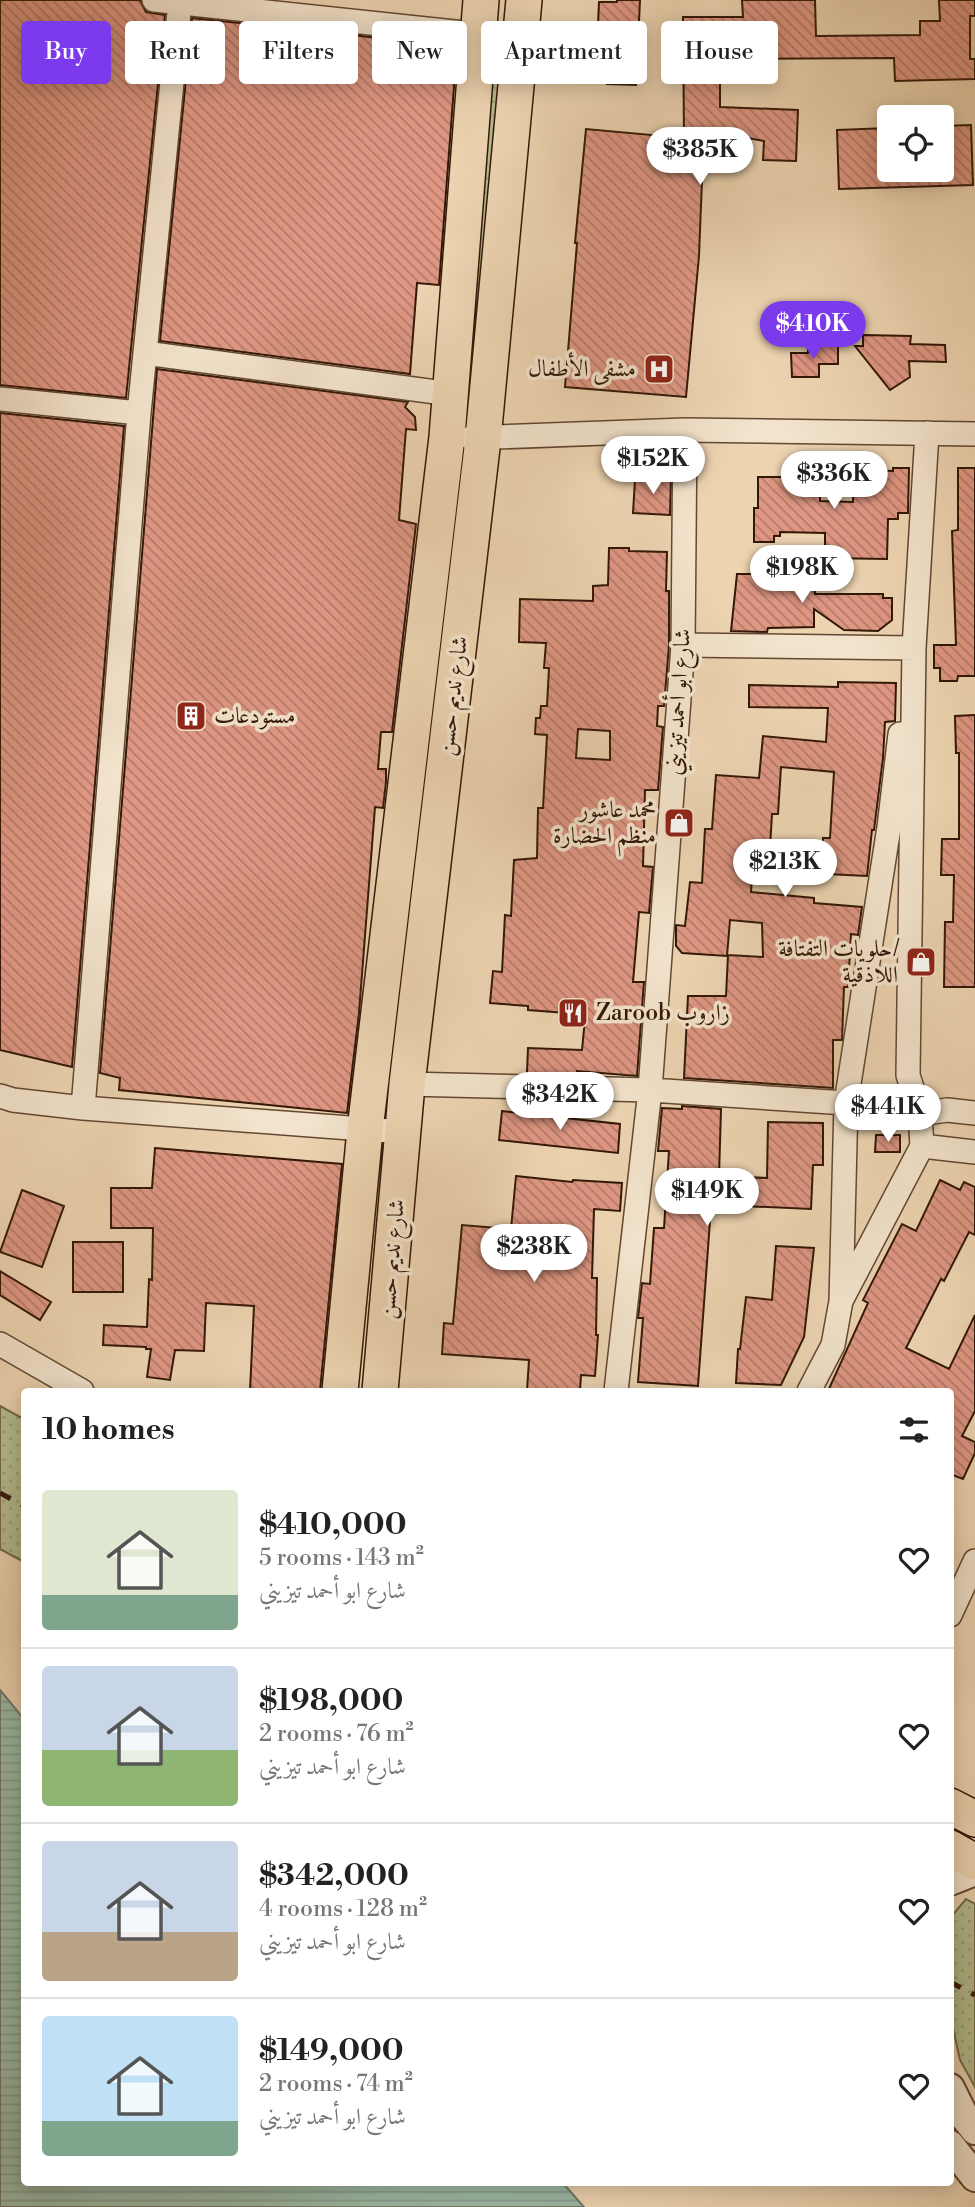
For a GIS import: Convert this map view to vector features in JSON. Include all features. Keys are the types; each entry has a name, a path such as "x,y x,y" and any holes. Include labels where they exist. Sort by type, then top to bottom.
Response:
{"main road":[{"name":"شارع نديم حسن","path":"340,1388 365,1130 447,437 481,0"},
{"name":"شارع نديم حسن","path":"522,21 524,0"},
{"name":"شارع نديم حسن","path":"380,1388 407,1083 483,439 516,84"},
{"path":"954,1808 975,1819"},
{"path":"954,1850 975,1862"}],"street":[{"path":"154,0 479,35"},
{"path":"83,1108 139,413 180,2"},
{"path":"145,353 451,394"},
{"path":"0,399 139,413"},
{"path":"447,437 483,439 685,430 975,434"},
{"name":"شارع ابو أحمد تيزيني","path":"616,1388 650,1090 683,645 685,430"},
{"path":"841,1301 922,1146 920,1114 908,1074 914,648 927,433"},
{"path":"683,645 914,648"},
{"path":"810,1388 833,1345 841,1301 846,1103 914,648"},
{"path":"407,1083 650,1090 846,1103 920,1114 947,1110 975,1113"},
{"path":"0,1096 83,1108 402,1132"},
{"path":"922,1146 975,1152"},
{"path":"0,1344 77,1388"},
{"path":"954,1606 975,1561"},
{"path":"954,1879 975,1871"},
{"path":"954,2096 975,2130"},
{"path":"954,2151 975,2177"}],"shaded area":[{"path":"491,84 501,84 474,404 466,406"},
{"path":"0,1406 21,1417 21,1560 0,1549"},
{"path":"0,1690 21,1715 21,2186 566,2186 584,2207 0,2207"},
{"path":"966,1899 975,1904 975,2087 960,2060 954,2032 954,1913"}],"building":[{"path":"0,0 140,0 146,12 165,15 164,21 125,21 125,84 158,84 126,398 0,385"},
{"path":"640,0 639,21 598,21 599,2"},
{"path":"742,0 815,0 816,36 920,35 920,21 940,21 939,0 975,0 975,16 970,16 970,59 975,59 975,79 895,81 894,58 778,59 778,21 683,21 683,17 743,17"},
{"path":"192,18 220,21 192,21"},
{"path":"225,22 239,23 239,84 358,84 358,36 372,37 372,84 454,84 439,285 417,283 410,374 160,341 185,84 225,84"},
{"path":"684,84 720,84 720,107 798,110 796,161 763,160 764,141 704,130 699,256 686,397 565,387 586,129 684,138"},
{"path":"971,125 973,185 839,189 837,130 877,128 877,182 954,182 954,126"},
{"path":"863,335 911,336 910,344 945,345 946,362 909,361 910,377 890,390 855,346 863,346"},
{"path":"808,346 838,346 838,364 819,364 819,377 792,377 791,353 808,353"},
{"path":"157,369 408,402 405,407 415,417 416,430 406,429 399,520 416,524 392,732 381,732 378,769 386,769 386,782 383,808 375,807 359,1013 347,1113 119,1090 120,1078 100,1073"},
{"path":"0,413 124,426 72,1067 0,1050"},
{"path":"794,468 820,468 820,501 853,502 853,475 857,475 858,470 893,471 893,468 909,468 908,513 898,513 898,519 888,519 887,559 825,558 825,533 780,532 780,536 774,536 774,542 754,542 758,477 794,477"},
{"path":"958,468 975,468 975,676 958,676 957,681 940,681 940,668 934,668 934,645 956,645 952,531 958,530"},
{"path":"645,475 671,477 670,515 633,513 635,480 645,481"},
{"path":"609,548 667,552 669,645 664,706 658,706 657,726 663,727 658,790 645,790 643,866 653,867 649,913 639,912 633,982 644,982 637,1076 577,1071 577,1074 527,1073 528,1048 582,1050 585,1019 580,1019 580,1014 528,1010 528,1006 490,1003 493,971 502,972 505,915 511,916 514,860 537,858 538,808 543,808 547,735 535,734 536,718 540,718 541,706 547,706 549,668 544,668 546,643 519,642 520,599 593,601 593,586 608,585","holes":["578,729 610,731 610,760 576,758"]},
{"path":"814,571 815,594 883,594 883,598 892,598 892,620 878,631 844,630 814,609 814,627 768,628 767,632 731,631 737,574"},
{"path":"838,682 896,683 895,721 885,722 883,758 867,876 806,873 808,841 823,842 823,838 830,838 834,772 781,767 778,814 772,814 769,865 753,864 751,892 814,898 814,903 862,907 858,935 851,934 848,987 844,987 842,1040 833,1040 833,1088 684,1078 688,996 726,996 728,955 763,957 762,923 730,920 727,956 682,953 676,946 676,925 685,926 690,882 702,883 705,829 712,829 716,775 759,778 763,736 826,742 828,708 749,707 749,685 838,687"},
{"path":"975,715 975,987 944,987 945,922 953,922 954,875 941,875 942,839 959,839 959,753 956,753 955,716"},
{"path":"682,1106 721,1109 719,1176 767,1178 768,1122 823,1123 823,1165 813,1165 811,1209 720,1205 720,1208 711,1207 698,1386 638,1382 643,1318 638,1318 642,1283 650,1284 654,1228 664,1228 669,1151 658,1151 662,1108 682,1109"},
{"path":"502,1111 620,1124 618,1153 499,1140"},
{"path":"876,1135 900,1135 900,1152 875,1152"},
{"path":"155,1148 342,1164 320,1388 250,1388 254,1306 206,1303 204,1351 175,1350 170,1380 147,1377 151,1349 103,1345 104,1325 147,1327 149,1279 152,1280 153,1228 111,1228 111,1188 152,1188"},
{"path":"516,1176 572,1182 622,1183 620,1211 594,1209 592,1278 597,1278 598,1335 595,1376 581,1375 580,1388 527,1388 529,1360 442,1354 444,1323 453,1324 462,1225 511,1229"},
{"path":"940,1180 960,1190 964,1182 975,1187 975,1235 969,1232 944,1281 941,1279 906,1348 949,1369 975,1315 975,1411 962,1436 975,1442 975,1453 963,1479 954,1476 954,1388 829,1388 868,1303 863,1300 902,1224 916,1231"},
{"path":"22,1190 64,1206 42,1267 0,1252"},
{"path":"73,1242 123,1242 123,1292 73,1292"},
{"path":"776,1246 814,1248 804,1337 781,1385 736,1383 746,1297 772,1300"},
{"path":"0,1271 51,1302 40,1320 0,1295"}],"railway":[{"path":"0,1493 21,1504"},
{"path":"954,1984 975,1995"}],"place":[{"name":"مشفى الأطفال","path":"659,369"},
{"name":"مستودعات","path":"191,716"},
{"name":"محمد عاشور منظم الحضارة","path":"679,823"},
{"name":"حلويات التفتافة/ اللاذقية","path":"921,962"},
{"name":"Zaroob زاروب","path":"573,1013"}]}
